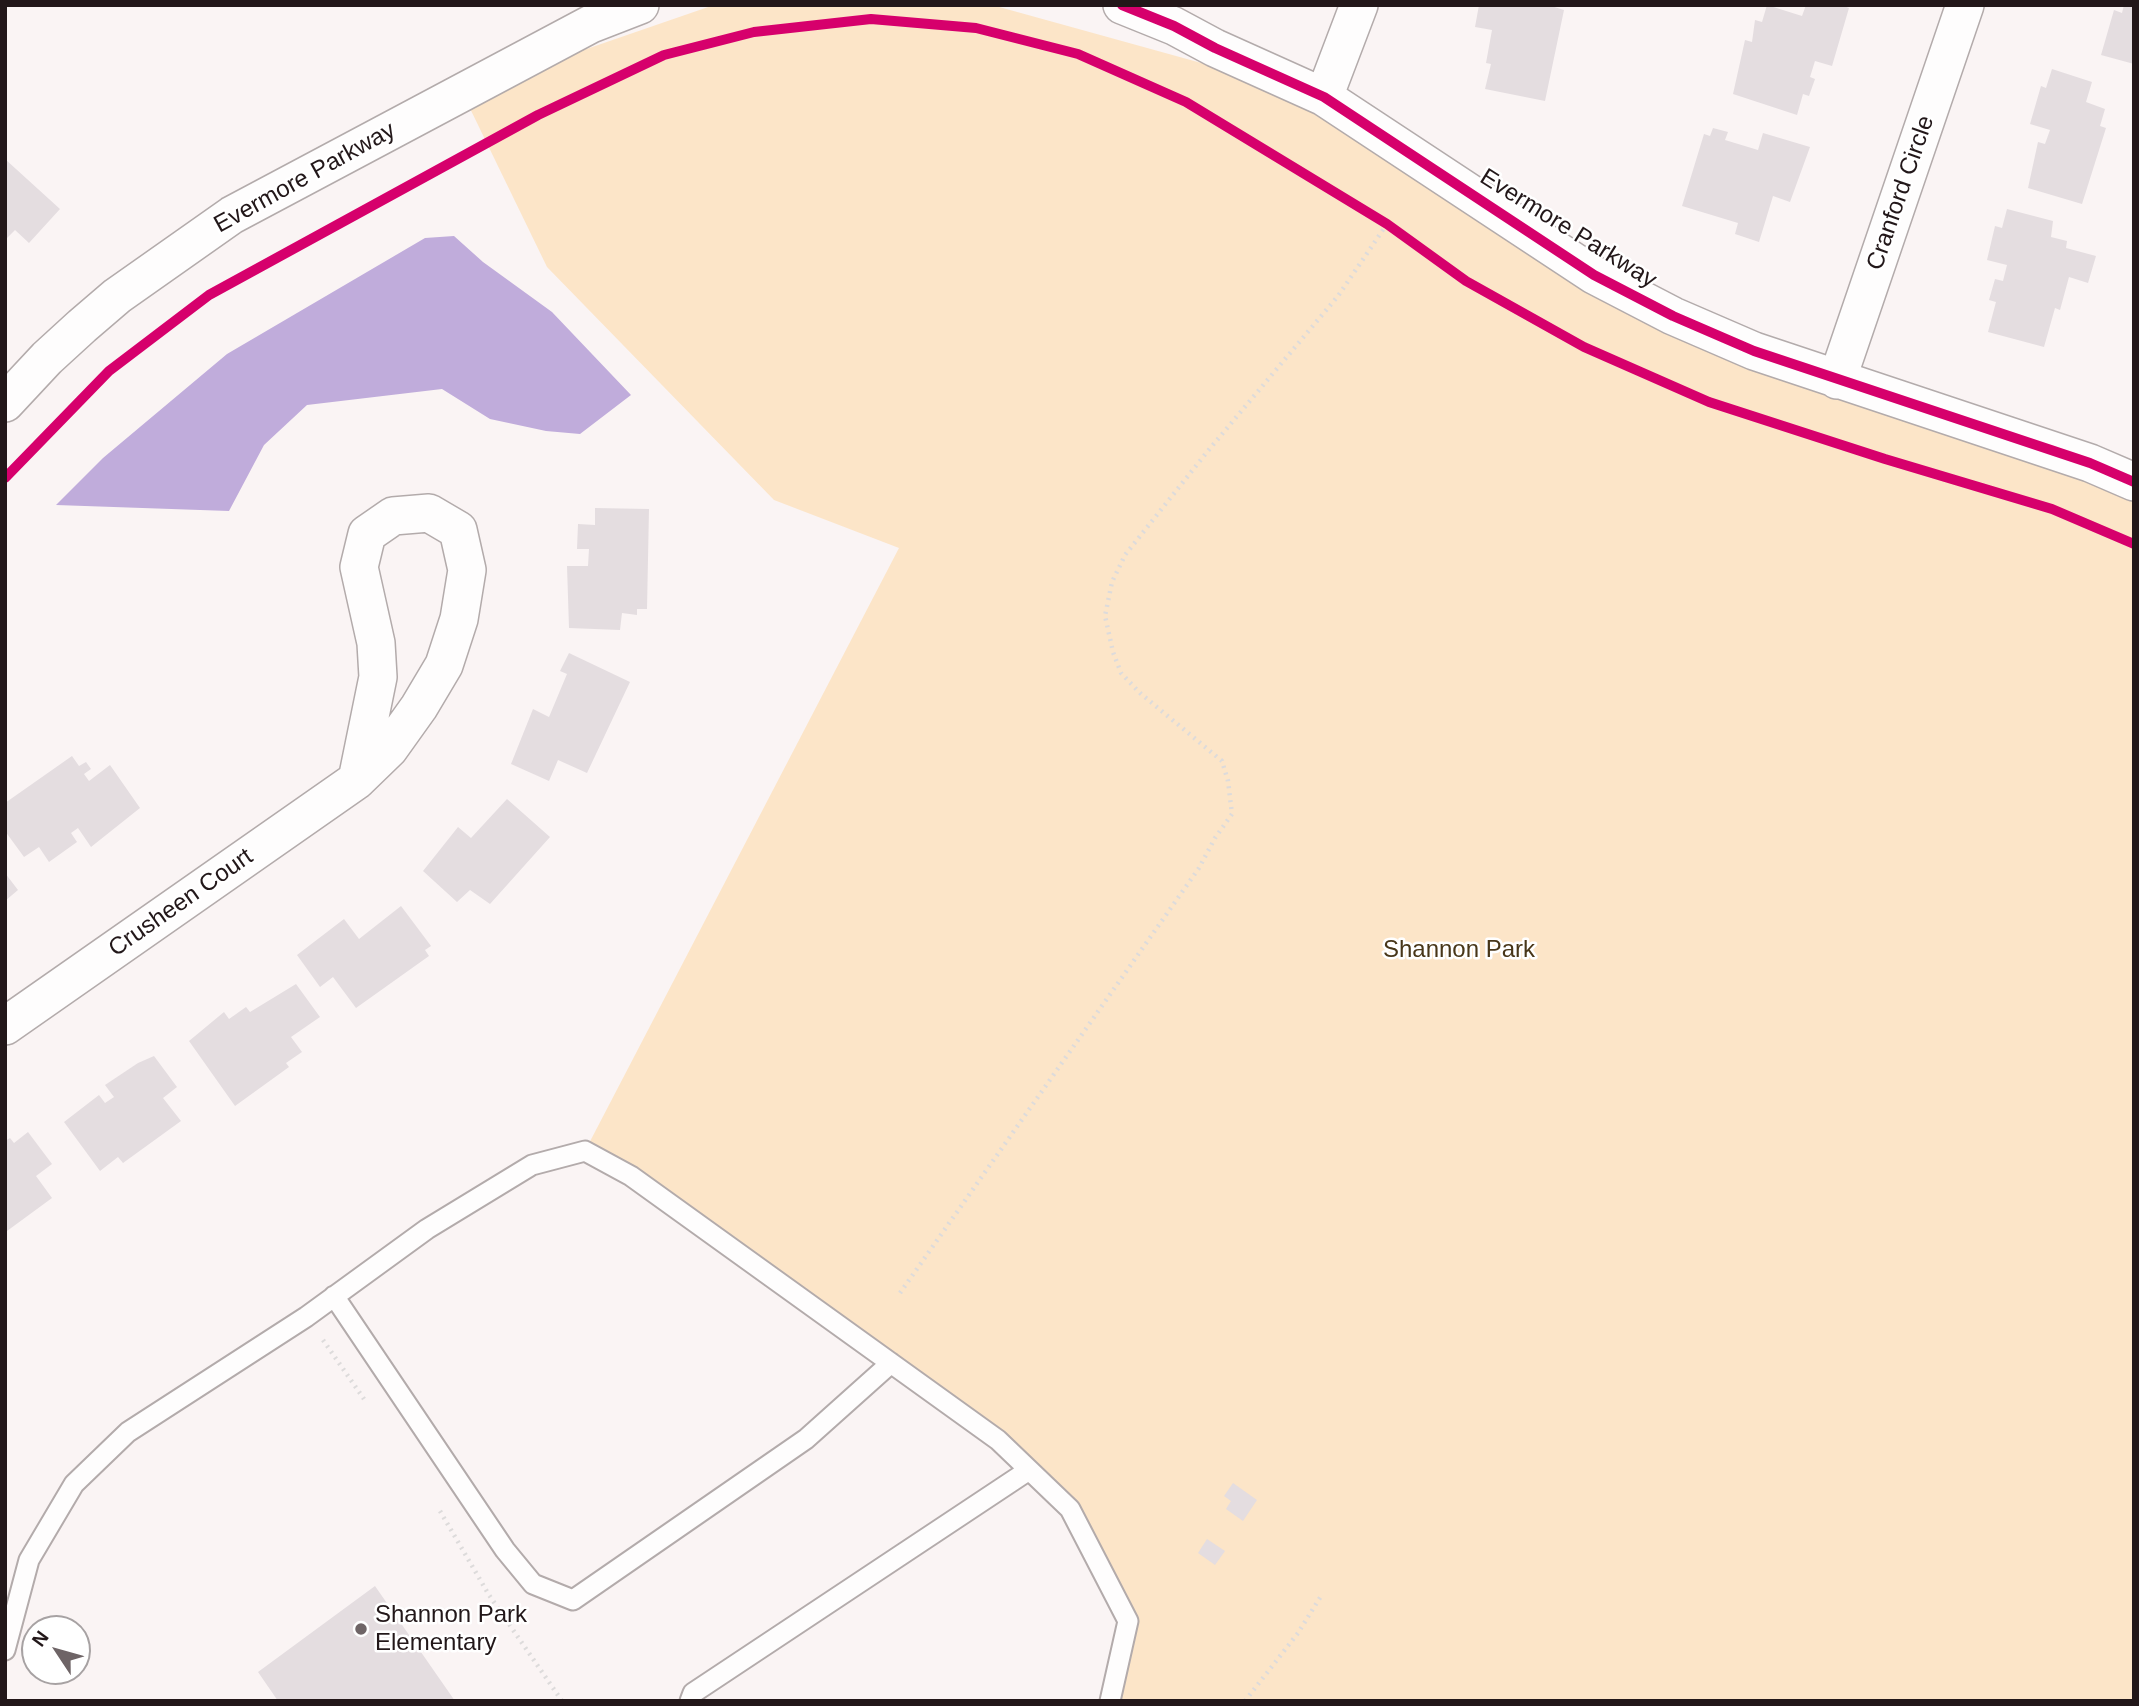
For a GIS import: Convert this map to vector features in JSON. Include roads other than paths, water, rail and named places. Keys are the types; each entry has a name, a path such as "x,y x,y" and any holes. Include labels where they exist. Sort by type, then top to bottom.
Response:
{"street":[{"name":"Evermore Parkway","path":"5,403 47,358 90,318 232,215 590,24 640,5"},
{"name":"Evermore Parkway","path":"1122,5 1174,26 1324,97 1594,275 1674,316 1743,346 1837,380 2090,463 2134,482"},
{"path":"1324,97 1359,5"},
{"name":"Cranford Circle","path":"1837,380 1965,5"},
{"name":"Crusheen Court","path":"5,1026 357,780 389,749 444,665 459,619 467,570 458,530 429,513 393,516 367,534 359,567 376,643 377,677 357,780"}],"lane":[{"path":"5,1650 29,1560 74,1483 128,1432 306,1317 426,1229 532,1165 585,1151 631,1176 998,1440 1070,1509 1128,1621 1110,1701"},
{"path":"334,1296 505,1550 533,1584 573,1600 806,1439 891,1363"},
{"path":"690,1701 694,1693 1029,1470"}],"place":[{"name":"Shannon Park Elementary","path":"361,1629"}],"park label":[{"name":"Shannon Park","path":"1459,950"}]}
